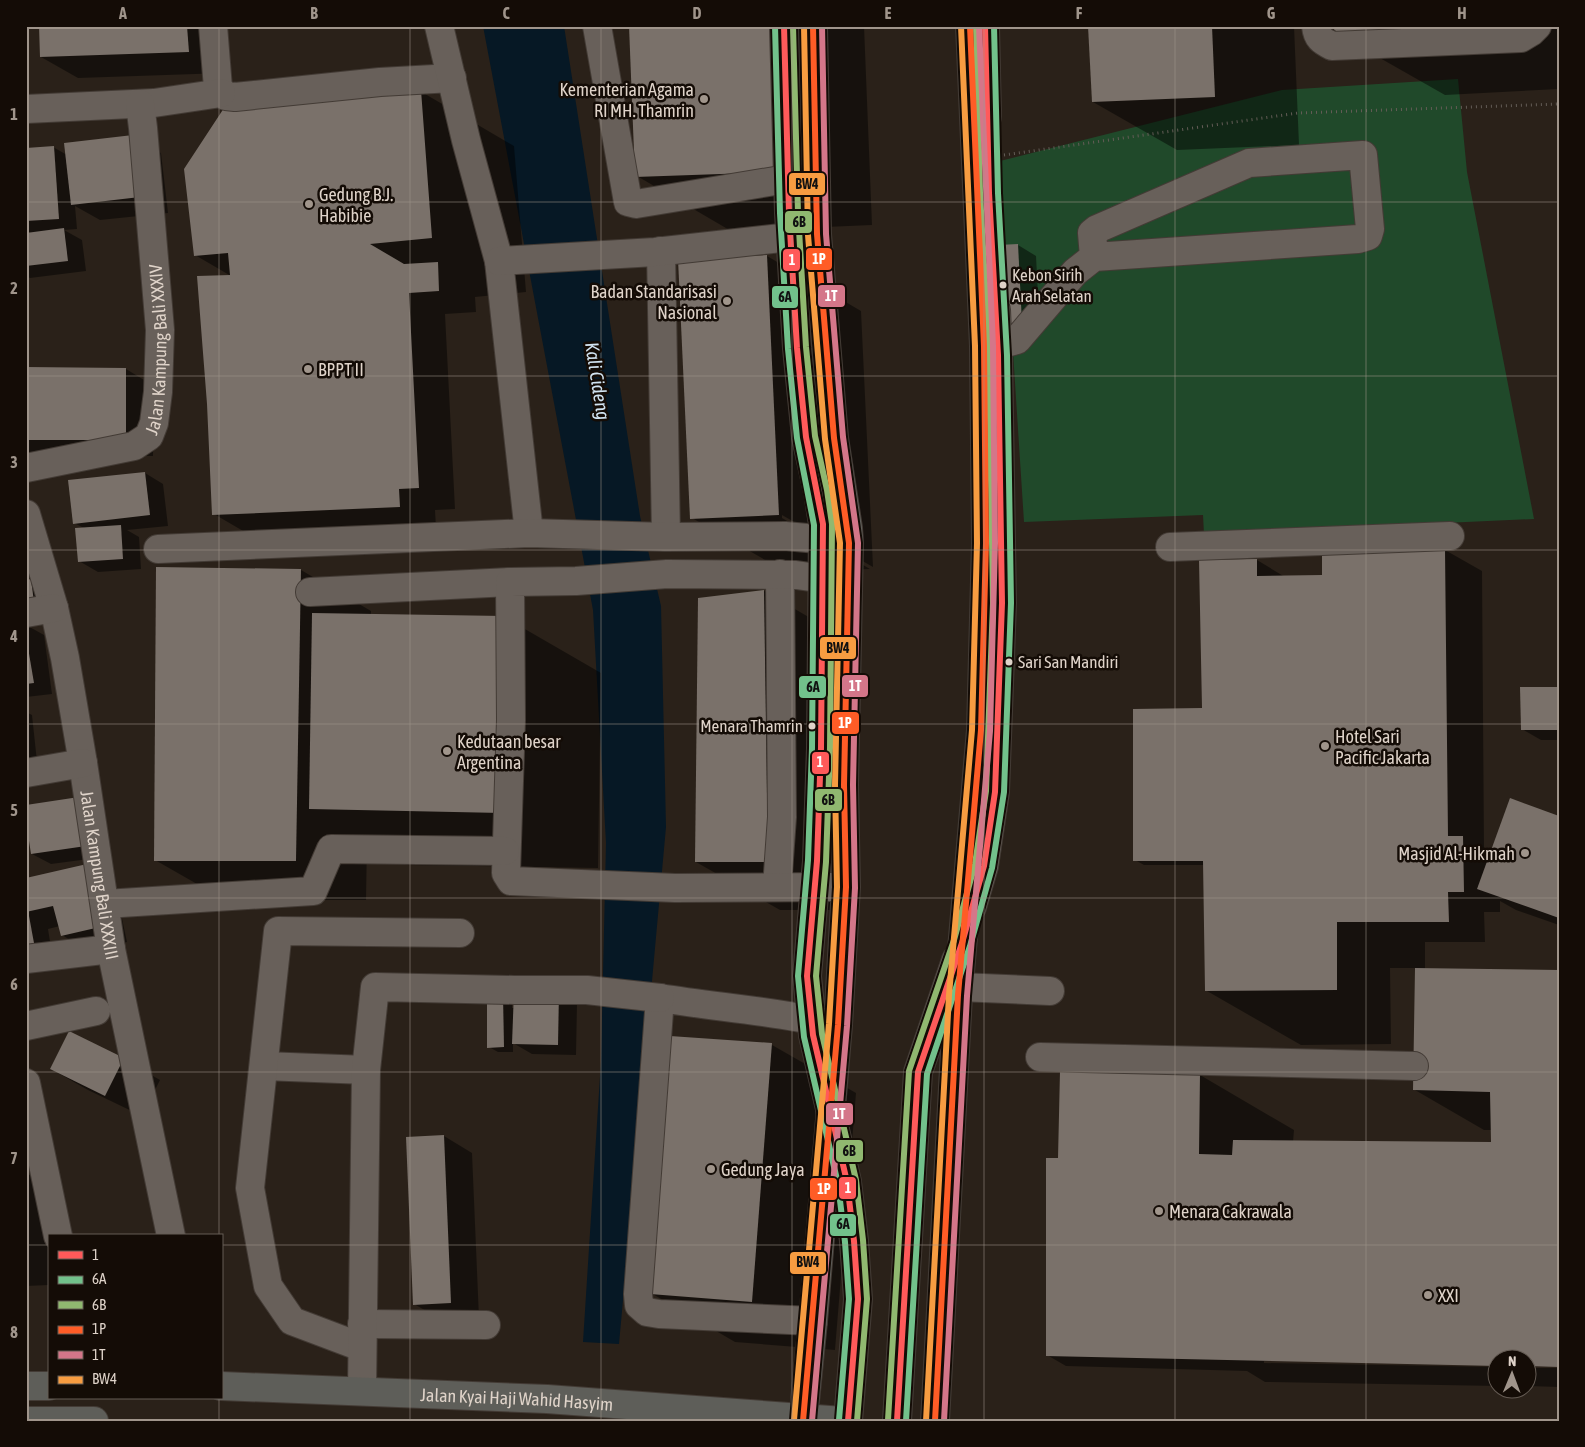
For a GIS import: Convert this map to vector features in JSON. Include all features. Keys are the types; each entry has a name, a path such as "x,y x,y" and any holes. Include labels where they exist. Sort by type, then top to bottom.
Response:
{"main road":[{"path":"803,1419 831,1112 846,887 844,785 835,580 836,541 848,528 804,236 817,174 813,26"},
{"path":"935,1421 958,987 981,730 991,345 970,26"},
{"path":"26,1386 48,1386"},
{"name":"Jalan Kyai Haji Wahid Hasyim","path":"222,1386 362,1390 547,1399 843,1421"},
{"path":"26,1421 94,1421"}],"street":[{"path":"213,26 218,88 226,96 235,98 380,82 452,78"},
{"path":"440,26 466,140 501,261 531,533"},
{"path":"597,26 628,202 636,204 817,174"},
{"path":"501,261 658,251 804,236 788,179 784,26"},
{"path":"985,26 991,345 1017,340 1075,272 1094,257 1358,239 1368,236 1370,229 1363,154 1249,163 1096,229 1092,232 1094,257"},
{"path":"1316,26 1321,41 1332,46 1520,38 1537,26"},
{"path":"26,109 140,104 221,93"},
{"name":"Jalan Kampung Bali XXXIV","path":"26,468 134,446 148,436 154,423 158,392 160,330 140,104"},
{"path":"658,251 665,537"},
{"name":"Jalan Kampung Bali XXXIII","path":"26,514 54,608 65,658 111,949 171,1234"},
{"path":"158,549 531,533 665,537 760,536 836,541"},
{"path":"1170,547 1450,536"},
{"path":"310,592 510,582 576,581 667,574 780,574 835,580 821,748 815,887 807,976 813,1034 846,1182 854,1241 858,1299 848,1421"},
{"path":"777,887 782,816 780,574"},
{"path":"510,582 511,720 505,850 506,873 512,881 676,888 846,887"},
{"path":"26,613 54,608"},
{"path":"26,773 83,764"},
{"path":"105,904 313,891 331,848 505,850"},
{"path":"460,932 278,931 250,1188 268,1286 292,1321 362,1336 486,1325"},
{"path":"897,1421 918,1072 962,943"},
{"path":"26,958 111,949"},
{"path":"362,1390 366,1070 375,987 587,990 811,1019 838,1025"},
{"path":"958,987 1050,991"},
{"path":"659,998 638,1294 639,1305 647,1312 659,1314 813,1321"},
{"path":"26,1026 96,1011"},
{"path":"1040,1057 1414,1066"},
{"path":"264,1066 366,1070"},
{"path":"26,1083 58,1234"}],"path":[{"path":"988,158 1298,113 1559,104"}],"green space":[{"path":"1458,79 1467,172 1534,519 1204,534 1203,515 1024,522 1013,352 996,162 1282,90"}],"water":[{"name":"Kali Cideng","path":"483,26 564,26 640,516 661,606 666,827 619,1344 583,1342 601,1061 606,843 593,610"}],"building":[{"path":"39,26 187,26 189,52 40,57"},
{"name":"Kementerian Agama RI MH. Thamrin","path":"629,26 772,26 778,172 635,177"},
{"path":"1088,26 1212,26 1215,97 1092,102"},
{"path":"1330,26 1508,26 1349,42"},
{"name":"BPPT II","path":"421,90 432,238 370,244 404,264 438,262 439,291 409,293 419,488 399,489 400,507 212,515 207,404 197,276 230,275 228,253 194,256 184,169 224,108"},
{"path":"133,135 140,197 71,205 64,143"},
{"path":"54,146 59,219 26,221 26,148"},
{"path":"64,228 68,261 26,266 26,233"},
{"path":"1018,244 1022,323 1001,324 998,245"},
{"path":"767,255 779,515 690,519 678,259"},
{"path":"26,367 126,368 126,440 26,440"},
{"path":"145,472 150,515 73,524 68,480"},
{"path":"121,525 123,559 78,562 75,528"},
{"name":"Hotel Sari Pacific Jakarta","path":"1322,549 1445,549 1448,836 1463,836 1464,892 1448,892 1449,922 1337,922 1337,990 1205,991 1203,861 1133,861 1133,709 1202,708 1199,560 1257,559 1257,576 1322,575"},
{"path":"156,567 301,569 296,861 154,861"},
{"path":"31,579 35,610 26,611 26,580"},
{"path":"764,590 768,862 695,862 698,598"},
{"path":"312,613 504,616 502,813 309,809"},
{"path":"26,636 34,683 26,684"},
{"path":"1520,687 1559,687 1559,730 1521,730"},
{"path":"79,797 86,846 31,854 26,821 26,805"},
{"name":"Masjid Al-Hikmah","path":"1510,798 1559,816 1559,918 1477,889"},
{"path":"87,864 100,927 61,936 53,906 26,912 26,878"},
{"path":"29,916 34,943 26,945 26,917"},
{"path":"1415,968 1559,970 1559,1367 1538,1366 1538,1350 1488,1350 1488,1366 1046,1356 1046,1158 1058,1158 1060,1071 1200,1074 1199,1154 1232,1155 1233,1140 1491,1142 1490,1092 1413,1090"},
{"path":"514,991 559,992 558,1045 512,1044"},
{"path":"503,995 504,1047 487,1048 487,996"},
{"path":"69,1031 124,1058 105,1096 50,1069"},
{"name":"Gedung Jaya","path":"670,1036 772,1043 752,1302 650,1294"},
{"path":"444,1135 451,1303 413,1305 406,1137"}],"transit line":[{"name":"6A","path":"775,26 780,213 788,349 797,438 814,525 812,748 808,860 798,976 804,1037 838,1184 845,1242 849,1299 839,1420"},
{"name":"1","path":"784,26 789,213 797,348 806,437 823,524 821,748 817,861 807,976 813,1035 847,1182 854,1241 858,1299 848,1421"},
{"name":"6B","path":"793,26 798,213 806,347 815,436 827,490 832,524 830,748 826,862 816,976 822,1034 856,1180 863,1240 867,1299 857,1421"},
{"name":"BW4","path":"794,1420 829,1024 837,887 835,785 840,543 825,439 808,235 804,26"},
{"name":"1P","path":"803,1421 838,1025 846,887 844,785 849,543 834,438 817,234 813,26"},
{"name":"1T","path":"812,1421 847,1026 855,888 853,785 858,543 843,437 826,234 822,26"},
{"name":"BW4","path":"926,1421 949,995 972,730 977,543 975,346 961,26"},
{"name":"1P","path":"935,1421 958,995 981,730 986,543 984,346 970,26"},
{"name":"6B","path":"888,1420 909,1071 954,940 975,864 986,791 993,603 989,355 980,193 976,26"},
{"name":"1T","path":"944,1421 967,996 990,731 995,543 993,346 979,26"},
{"name":"1","path":"897,1421 918,1072 962,943 984,866 995,792 1002,603 998,355 989,193 985,26"},
{"name":"6A","path":"906,1421 927,1074 970,946 992,868 1004,792 1011,603 1007,355 998,193 994,26"}],"place":[{"name":"Kementerian Agama RI MH. Thamrin","path":"704,99"},
{"name":"Gedung B.J. Habibie","path":"309,204"},
{"name":"Kebon Sirih Arah Selatan","path":"1003,285"},
{"name":"Badan Standarisasi Nasional","path":"727,301"},
{"name":"BPPT II","path":"308,369"},
{"name":"Sari San Mandiri","path":"1009,662"},
{"name":"Menara Thamrin","path":"812,726"},
{"name":"Hotel Sari Pacific Jakarta","path":"1325,746"},
{"name":"Kedutaan besar Argentina","path":"447,751"},
{"name":"Masjid Al-Hikmah","path":"1525,853"},
{"name":"Gedung Jaya","path":"711,1169"},
{"name":"Menara Cakrawala","path":"1159,1211"},
{"name":"XXI","path":"1428,1295"}]}
